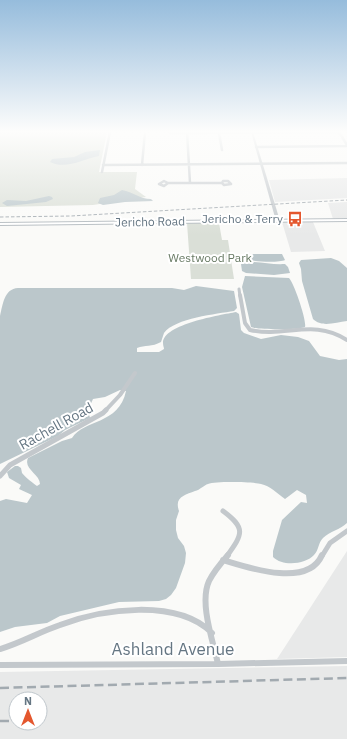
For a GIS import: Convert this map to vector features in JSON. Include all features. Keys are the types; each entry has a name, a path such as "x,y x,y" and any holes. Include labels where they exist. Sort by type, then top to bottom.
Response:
{"main road":[{"name":"Jericho Road","path":"0,224 347,220"}],"street":[{"path":"102,172 103,166"},
{"path":"189,166 190,183"},
{"path":"262,166 278,221"},
{"path":"168,184 222,183"},
{"path":"239,289 245,323 250,330 263,332 290,332 320,329 331,332 347,340"},
{"name":"Rachell Road","path":"0,476 10,465 103,413 120,395 135,373"},
{"path":"218,664 206,599 207,588 214,572 237,541 240,532 240,528 237,523 223,511"},
{"path":"223,560 253,570 297,572 307,570 320,562 326,547 347,531"},
{"path":"0,649 69,621 128,610 177,613 198,622 212,633"},
{"name":"Ashland Avenue","path":"0,665 218,664 347,661"}],"shaded area":[{"path":"347,178 347,198 275,202 269,180"},
{"path":"122,190 143,198 151,199 153,201 125,202 103,205 98,203 100,198 114,195"},
{"path":"49,196 53,199 46,202 7,206 2,203 7,200 26,201"},
{"path":"347,202 347,219 333,219 328,203"},
{"path":"282,222 313,222 325,251 291,252"},
{"path":"282,254 285,260 265,262 245,258 246,255"},
{"path":"331,258 339,261 347,268 347,321 325,324 317,322 313,319 302,281 299,263 301,260"},
{"path":"244,262 285,264 290,273 274,275 246,273 242,271 241,264"},
{"path":"245,276 289,278 300,302 305,327 295,329 261,329 251,327 242,287"},
{"path":"196,286 234,291 237,308 234,311 186,320 169,328 164,333 161,342 155,345 137,348 137,352 159,352 164,349 163,343 166,336 172,331 206,318 236,312 239,314 241,330 244,333 261,339 281,335 298,337 309,341 320,356 339,360 347,359 347,523 323,538 316,553 306,561 294,563 282,562 273,557 273,551 282,520 301,502 307,503 306,495 297,490 285,499 270,488 261,484 219,482 208,484 199,490 184,495 179,500 176,530 178,538 184,546 186,553 185,563 176,588 166,599 159,601 119,602 60,616 47,623 15,627 0,632 0,501 6,499 27,503 32,495 19,489 21,485 9,478 7,472 15,466 18,466 21,468 22,473 31,482 37,486 40,484 39,480 28,465 28,458 62,441 72,438 77,432 85,427 109,416 122,402 126,391 120,390 105,397 93,399 88,410 90,418 65,430 58,436 0,464 0,316 3,302 7,294 13,289 18,288 172,288 184,290"},
{"path":"347,551 347,657 277,659"},
{"path":"347,666 347,739 0,739 0,672"}],"green space":[{"path":"0,166 100,166 99,172 137,172 135,189 146,197 93,205 0,207"},
{"name":"Westwood Park","path":"187,223 219,223 222,240 228,240 234,279 191,279"}],"railway":[{"path":"0,217 71,216 347,200"},
{"path":"0,688 347,678"},
{"path":"0,721 8,721"}],"place":[{"name":"Jericho & Terry","path":"295,219"}]}
